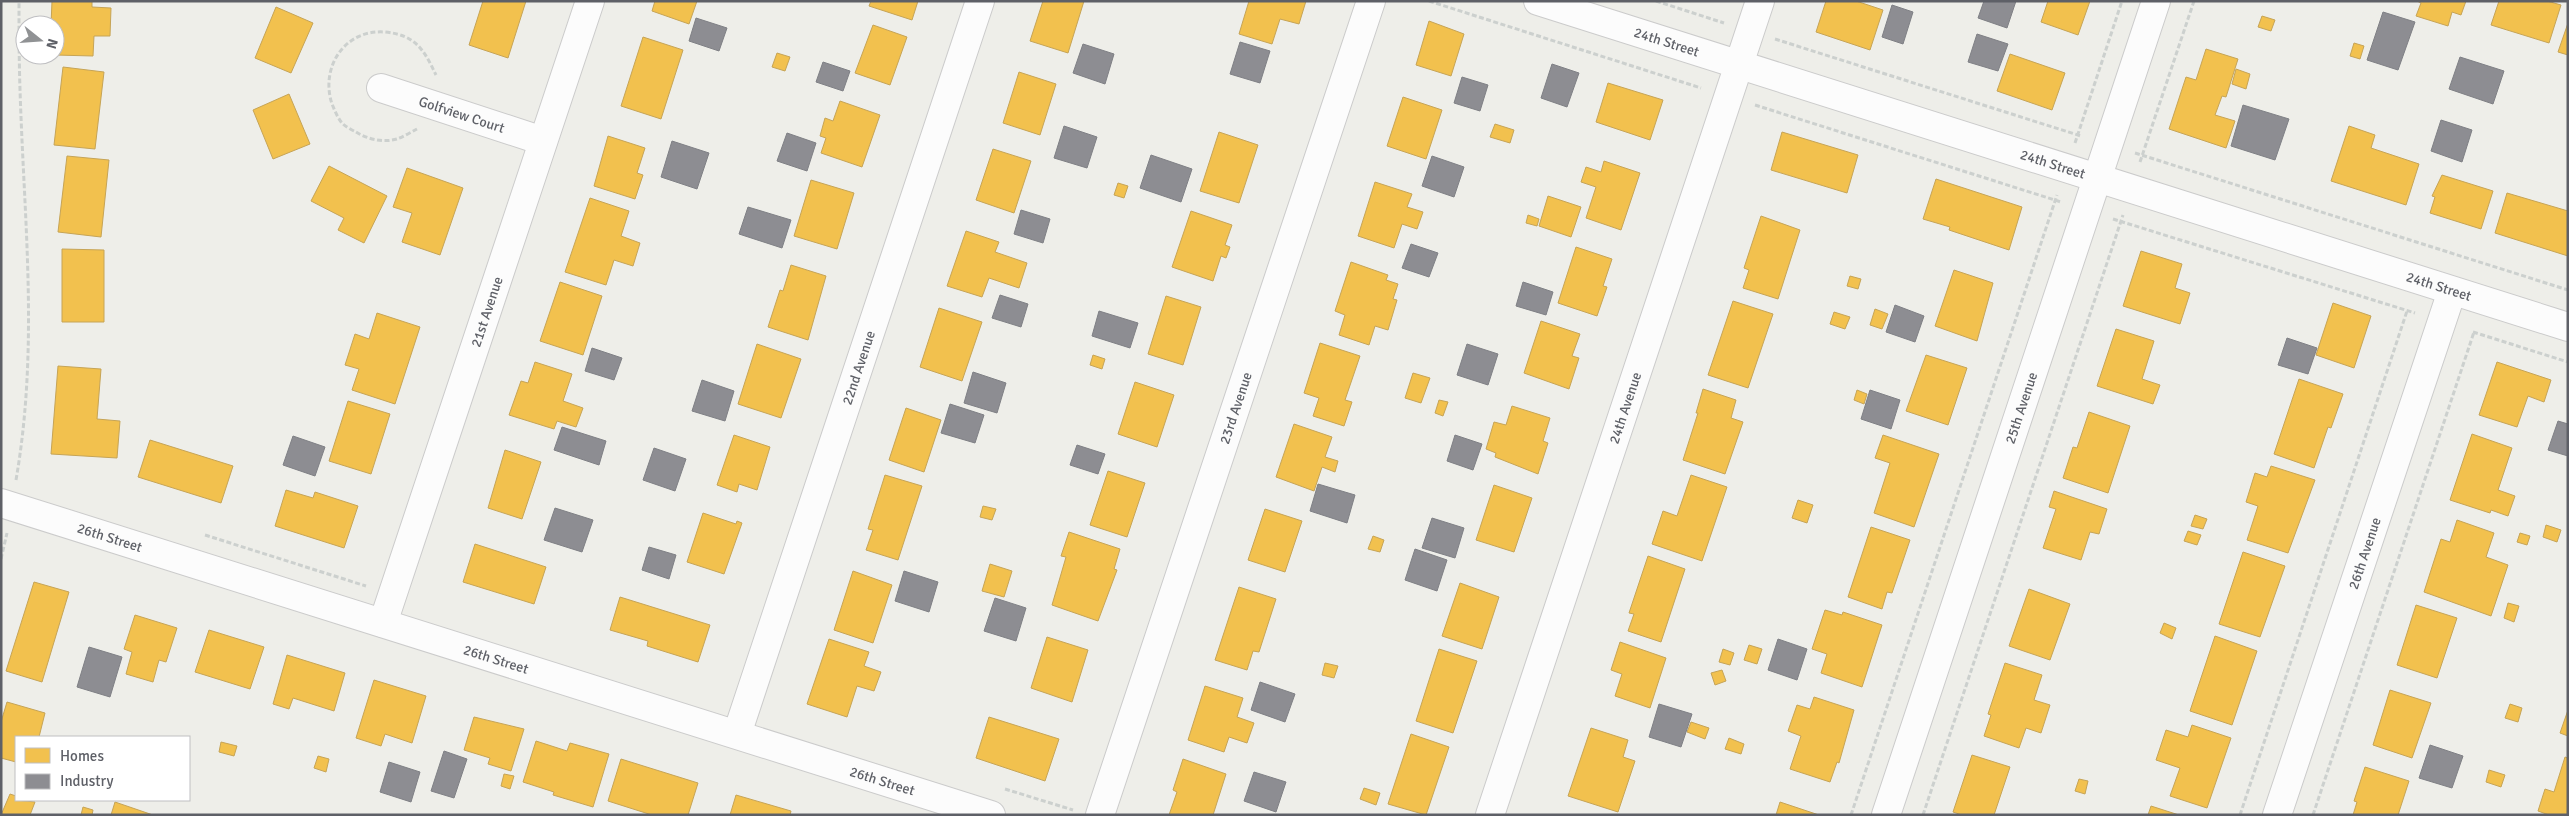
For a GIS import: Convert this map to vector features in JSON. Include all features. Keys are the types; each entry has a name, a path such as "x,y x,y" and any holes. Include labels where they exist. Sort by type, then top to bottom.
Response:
{"street":[{"name":"21st Avenue","path":"384,623 590,1"},
{"name":"22nd Avenue","path":"737,734 980,1"},
{"name":"23rd Avenue","path":"1100,815 1371,1"},
{"name":"24th Street","path":"1538,1 2568,327"},
{"name":"24th Avenue","path":"1490,815 1760,1"},
{"name":"25th Avenue","path":"1886,815 2156,1"},
{"name":"Golfview Court","path":"381,88 543,141"},
{"name":"26th Avenue","path":"2277,815 2452,291"},
{"name":"26th Street","path":"8,505 992,815"}],"path":[{"path":"1,559 8,505 26,407 29,268 20,87 20,1"},
{"path":"1429,1 1703,88"},
{"path":"1656,1 1729,24"},
{"path":"2072,151 2122,1"},
{"path":"2140,164 2194,1"},
{"path":"1768,36 2085,137"},
{"path":"1750,104 2063,202"},
{"path":"2126,150 2568,290"},
{"path":"1851,815 2058,192"},
{"path":"1923,815 2123,213"},
{"path":"2105,216 2416,314"},
{"path":"2240,815 2407,311"},
{"path":"2465,329 2568,362"},
{"path":"2313,815 2474,332"}],"building: Homes":[{"path":"52,1 92,1 92,7 111,8 110,36 94,36 93,56 65,55 65,15 51,15"},
{"path":"483,1 526,1 508,58 469,45"},
{"path":"655,1 697,1 689,24 652,11"},
{"path":"871,1 918,1 912,20 869,6"},
{"path":"1043,1 1084,1 1068,53 1030,41"},
{"path":"1249,1 1306,1 1299,24 1280,19 1272,44 1239,34"},
{"path":"1826,1 1856,1 1883,10 1870,50 1816,32"},
{"path":"2048,1 2090,1 2078,35 2041,22"},
{"path":"2417,1 2466,1 2461,15 2452,12 2448,26 2416,16 2421,3"},
{"path":"2499,1 2547,1 2561,5 2549,43 2491,25"},
{"path":"276,7 313,23 291,73 255,58"},
{"path":"2262,16 2275,20 2271,31 2258,27"},
{"path":"1429,21 1464,34 1451,76 1416,65"},
{"path":"2568,23 2568,55 2558,52"},
{"path":"873,25 907,37 890,85 855,73"},
{"path":"643,37 683,50 661,119 621,106"},
{"path":"2354,43 2364,46 2360,59 2350,56"},
{"path":"2206,49 2238,59 2226,97 2222,96 2215,115 2235,121 2226,148 2169,129 2186,77 2196,80"},
{"path":"777,53 790,57 785,71 772,67"},
{"path":"2010,54 2065,73 2052,110 1997,91"},
{"path":"63,67 104,72 95,149 54,145"},
{"path":"2236,69 2250,74 2246,89 2232,84"},
{"path":"1019,72 1056,84 1040,135 1003,123"},
{"path":"1608,83 1663,100 1650,140 1596,122"},
{"path":"289,94 310,144 273,159 253,110"},
{"path":"1403,97 1442,110 1426,159 1387,146"},
{"path":"840,101 880,115 862,167 821,153 826,138 820,136 825,118 833,121"},
{"path":"1495,124 1514,130 1510,143 1490,137"},
{"path":"2349,126 2375,135 2371,148 2419,164 2406,205 2331,181"},
{"path":"1219,132 1258,145 1239,203 1200,191"},
{"path":"1782,132 1858,155 1847,193 1771,170"},
{"path":"608,136 645,148 637,173 643,175 635,199 594,186"},
{"path":"993,149 1031,161 1014,213 976,200"},
{"path":"67,156 109,160 101,237 58,232"},
{"path":"1604,161 1640,173 1621,230 1586,218 1596,187 1581,182 1586,167 1601,172"},
{"path":"329,166 387,196 364,243 338,230 344,218 311,201"},
{"path":"407,168 463,188 440,255 402,242 412,213 393,207"},
{"path":"2442,175 2493,191 2481,229 2430,213 2435,197 2432,196"},
{"path":"1936,179 2022,207 2009,250 1949,230 1950,227 1923,219"},
{"path":"811,180 854,193 837,249 794,236"},
{"path":"1375,182 1412,194 1407,207 1423,212 1417,229 1402,224 1394,248 1358,236"},
{"path":"1118,183 1128,186 1124,198 1114,195"},
{"path":"2507,193 2568,211 2568,256 2495,233"},
{"path":"1548,196 1581,207 1571,237 1539,226"},
{"path":"590,198 629,211 621,236 640,243 633,266 614,260 606,285 565,272"},
{"path":"1191,211 1232,225 1225,245 1230,247 1226,258 1221,256 1213,281 1172,267"},
{"path":"1528,215 1539,219 1537,226 1526,223"},
{"path":"1761,216 1800,230 1778,299 1743,288 1749,270 1744,268"},
{"path":"966,231 999,242 995,252 1027,263 1019,288 989,278 982,297 947,286"},
{"path":"1576,247 1612,259 1603,286 1607,287 1597,316 1558,303"},
{"path":"62,249 104,250 104,322 62,322"},
{"path":"2141,251 2182,264 2175,288 2190,293 2180,324 2123,306"},
{"path":"1351,262 1388,275 1386,280 1398,284 1393,299 1397,300 1388,330 1375,326 1369,345 1339,335 1345,315 1335,311"},
{"path":"791,265 826,276 808,340 768,327 780,290 783,291"},
{"path":"1954,270 1993,283 1977,341 1935,326"},
{"path":"1850,276 1861,279 1858,289 1847,286"},
{"path":"560,282 602,296 583,355 540,341"},
{"path":"1166,296 1201,307 1183,365 1148,354"},
{"path":"1733,301 1773,314 1748,388 1708,375"},
{"path":"2333,303 2371,316 2354,368 2316,355"},
{"path":"939,308 982,322 962,381 920,367"},
{"path":"1875,309 1888,314 1882,329 1870,325"},
{"path":"1834,312 1850,317 1845,329 1830,324"},
{"path":"377,313 420,327 395,404 352,390 359,369 345,365 355,334 369,339"},
{"path":"1541,321 1580,334 1572,356 1579,358 1569,389 1524,373"},
{"path":"2116,329 2154,341 2142,379 2160,385 2153,404 2097,386"},
{"path":"1320,343 1360,356 1345,400 1352,402 1344,426 1313,416 1319,398 1304,393"},
{"path":"757,344 801,359 781,418 738,404"},
{"path":"1093,355 1105,359 1102,369 1090,365"},
{"path":"1926,355 1967,368 1948,425 1906,411"},
{"path":"535,362 572,374 563,401 583,408 576,427 557,421 554,429 509,415 521,381 528,383"},
{"path":"2497,362 2551,380 2544,402 2528,396 2517,427 2479,415"},
{"path":"58,366 101,369 97,419 120,421 117,458 51,454"},
{"path":"1413,373 1430,378 1421,403 1405,398"},
{"path":"2299,379 2343,394 2331,428 2328,427 2314,468 2274,454"},
{"path":"1135,382 1174,395 1157,447 1118,434"},
{"path":"1703,389 1736,400 1731,418 1743,422 1725,474 1683,460 1698,413 1696,413"},
{"path":"1857,390 1867,394 1864,404 1854,400"},
{"path":"1439,400 1448,402 1443,416 1435,413"},
{"path":"348,401 390,414 371,474 329,461"},
{"path":"1512,406 1550,418 1543,441 1548,443 1538,474 1495,457 1496,453 1486,449 1494,422 1506,425"},
{"path":"906,408 941,420 924,472 889,460"},
{"path":"2089,412 2130,426 2108,493 2063,478 2073,447 2077,448"},
{"path":"1294,424 1332,437 1325,457 1338,461 1335,472 1322,467 1314,491 1276,477"},
{"path":"2472,434 2512,448 2498,490 2515,496 2508,516 2491,510 2490,513 2450,500"},
{"path":"734,435 770,447 757,490 739,484 737,492 717,485"},
{"path":"1883,435 1939,454 1914,527 1874,513 1890,463 1875,458"},
{"path":"150,440 233,466 221,503 138,477"},
{"path":"505,450 541,462 522,519 488,508"},
{"path":"2271,466 2315,480 2288,553 2247,540 2258,506 2246,502 2255,473 2267,477"},
{"path":"1108,471 1145,483 1127,537 1090,525"},
{"path":"885,475 922,486 898,560 866,550 873,530 868,529"},
{"path":"1691,475 1727,487 1702,561 1652,544 1663,511 1677,516"},
{"path":"1494,485 1532,498 1514,552 1476,540"},
{"path":"286,490 313,498 315,492 358,506 344,548 275,526"},
{"path":"2054,491 2107,509 2099,534 2090,532 2081,560 2043,548 2056,509 2049,507"},
{"path":"1798,500 1813,505 1807,523 1792,518"},
{"path":"983,506 996,509 992,520 980,517"},
{"path":"1265,509 1302,521 1285,572 1248,560"},
{"path":"703,513 736,524 737,521 742,523 724,574 687,562"},
{"path":"2195,515 2207,519 2203,529 2191,526"},
{"path":"2457,520 2494,533 2486,557 2508,565 2491,616 2424,592 2441,539 2450,542"},
{"path":"2546,525 2561,530 2557,542 2543,537"},
{"path":"1871,527 1910,540 1892,593 1887,592 1882,609 1848,597"},
{"path":"2188,531 2201,535 2197,545 2184,541"},
{"path":"1069,532 1120,549 1114,569 1117,570 1098,621 1052,605 1066,557 1061,556"},
{"path":"2520,533 2530,536 2527,545 2517,542"},
{"path":"1373,536 1384,540 1380,552 1368,549"},
{"path":"475,544 546,567 534,604 463,582"},
{"path":"2243,552 2285,566 2260,637 2219,624"},
{"path":"1648,556 1685,569 1661,642 1628,631 1634,614 1629,613"},
{"path":"990,564 1012,571 1004,597 982,591"},
{"path":"853,571 892,585 873,643 834,630"},
{"path":"34,582 69,592 42,682 6,671"},
{"path":"1460,583 1499,597 1482,649 1442,636"},
{"path":"1239,587 1276,599 1259,652 1253,651 1247,670 1215,660"},
{"path":"2029,589 2070,604 2050,660 2009,646"},
{"path":"620,597 710,625 698,662 647,646 648,641 610,630"},
{"path":"2508,603 2519,606 2514,622 2504,618"},
{"path":"2416,605 2457,618 2437,678 2397,665"},
{"path":"1825,610 1842,615 1843,612 1882,625 1862,687 1821,673 1827,654 1812,649"},
{"path":"135,615 177,628 166,662 159,660 153,682 126,674 132,652 124,649"},
{"path":"2164,623 2176,628 2172,639 2160,633"},
{"path":"209,630 264,647 250,689 195,672"},
{"path":"2215,636 2257,651 2232,725 2190,711"},
{"path":"1047,637 1088,650 1072,702 1031,688"},
{"path":"829,639 869,652 864,666 881,672 874,691 857,686 847,717 807,704"},
{"path":"1620,642 1666,658 1650,708 1615,696 1622,674 1611,670"},
{"path":"1749,645 1762,649 1757,664 1744,660"},
{"path":"1439,649 1477,661 1453,733 1416,721"},
{"path":"1723,649 1734,653 1730,665 1719,662"},
{"path":"287,655 345,673 334,711 293,698 289,709 273,704"},
{"path":"1325,663 1338,666 1334,678 1322,675"},
{"path":"2005,663 2042,675 2034,700 2050,705 2041,733 2026,728 2019,748 1984,736 1991,715 1988,714"},
{"path":"1722,670 1726,681 1715,685 1711,673"},
{"path":"374,680 426,696 412,743 385,734 381,746 356,738"},
{"path":"1205,686 1243,698 1237,717 1254,723 1247,743 1229,737 1224,752 1188,740"},
{"path":"2390,690 2431,703 2412,758 2373,745"},
{"path":"1814,697 1854,710 1839,763 1837,762 1830,782 1790,769 1801,736 1788,731 1797,705 1810,709"},
{"path":"7,702 45,713 39,736 15,736 15,762 1,758 1,722"},
{"path":"2510,704 2522,708 2518,722 2505,718"},
{"path":"2568,710 2568,736 2560,733"},
{"path":"474,717 524,729 511,771 488,764 490,758 464,750"},
{"path":"989,717 1059,739 1045,781 976,758"},
{"path":"1691,722 1709,728 1705,739 1687,732"},
{"path":"2192,725 2231,738 2207,808 2170,796 2180,768 2156,760 2166,730 2188,737"},
{"path":"1591,728 1628,740 1623,757 1635,761 1618,812 1568,796"},
{"path":"1411,734 1449,747 1426,815 1388,804"},
{"path":"1729,738 1744,744 1741,754 1725,749"},
{"path":"536,741 567,751 570,743 609,754 593,807 553,795 554,792 523,782"},
{"path":"221,742 237,746 234,756 219,752"},
{"path":"1972,755 2010,767 1994,815 1962,815 1953,812"},
{"path":"318,756 329,759 326,772 314,768"},
{"path":"2565,757 2568,758 2568,815 2549,815 2538,811 2545,789 2554,792"},
{"path":"621,759 698,783 688,815 652,815 608,801"},
{"path":"1183,759 1226,774 1213,815 1169,815 1177,792 1173,790"},
{"path":"2365,767 2409,781 2398,815 2353,815 2357,802 2354,801"},
{"path":"2489,770 2505,775 2501,787 2486,782"},
{"path":"504,774 514,776 510,789 501,786"},
{"path":"2079,779 2088,781 2085,794 2075,791"},
{"path":"1364,788 1380,793 1376,805 1360,799"},
{"path":"10,794 15,796 15,801 35,802 30,815 1,815"},
{"path":"736,795 791,811 790,815 730,815"},
{"path":"115,802 153,815 111,815"},
{"path":"1780,802 1819,815 1776,815"},
{"path":"2151,806 2179,815 2148,815"},
{"path":"83,807 93,810 92,815 81,815"}],"building: Industry":[{"path":"1984,1 2016,1 2007,28 1978,18"},
{"path":"1892,5 1913,12 1903,44 1882,37"},
{"path":"2383,12 2415,22 2398,70 2367,60"},
{"path":"696,18 727,28 719,51 689,41"},
{"path":"1977,34 2008,44 1998,71 1968,62"},
{"path":"1240,42 1270,51 1260,83 1230,74"},
{"path":"1083,44 1114,54 1105,84 1073,73"},
{"path":"2460,57 2504,71 2493,104 2449,89"},
{"path":"823,62 850,71 843,91 816,82"},
{"path":"1552,64 1579,73 1567,107 1541,98"},
{"path":"1462,77 1488,85 1480,111 1454,103"},
{"path":"2243,105 2289,119 2275,160 2231,146"},
{"path":"2441,120 2472,130 2462,162 2431,151"},
{"path":"1064,126 1097,137 1087,168 1054,158"},
{"path":"787,133 816,143 807,171 777,161"},
{"path":"672,141 709,153 697,189 661,177"},
{"path":"1151,155 1192,169 1181,202 1140,188"},
{"path":"1432,156 1464,167 1454,197 1422,186"},
{"path":"748,207 791,220 782,248 739,234"},
{"path":"1021,210 1050,219 1043,243 1014,234"},
{"path":"1411,244 1438,253 1429,277 1402,268"},
{"path":"1523,282 1553,292 1546,315 1516,306"},
{"path":"1000,295 1028,304 1021,327 992,318"},
{"path":"1895,305 1924,316 1915,342 1886,332"},
{"path":"1099,311 1138,323 1130,348 1092,336"},
{"path":"2287,338 2317,348 2308,374 2278,365"},
{"path":"1467,344 1498,354 1488,385 1457,375"},
{"path":"592,348 622,358 614,380 585,371"},
{"path":"973,372 1006,383 997,413 964,403"},
{"path":"702,380 734,391 725,421 692,411"},
{"path":"1870,390 1900,400 1891,429 1861,419"},
{"path":"950,404 984,415 975,443 941,433"},
{"path":"2558,421 2568,424 2568,456 2548,450"},
{"path":"562,427 606,441 599,465 554,450"},
{"path":"1455,435 1482,444 1473,470 1447,461"},
{"path":"293,436 325,447 315,476 283,465"},
{"path":"1077,445 1105,454 1098,474 1070,465"},
{"path":"654,448 686,459 675,491 643,480"},
{"path":"1318,484 1355,495 1347,523 1310,511"},
{"path":"555,508 593,520 582,552 544,540"},
{"path":"1432,518 1464,528 1455,558 1422,548"},
{"path":"649,547 676,555 669,579 642,570"},
{"path":"1415,549 1447,560 1437,591 1405,580"},
{"path":"904,571 938,582 929,612 895,601"},
{"path":"995,598 1026,608 1016,641 984,631"},
{"path":"1778,639 1807,649 1797,680 1768,670"},
{"path":"89,647 122,657 110,697 77,687"},
{"path":"1260,682 1295,694 1285,722 1251,710"},
{"path":"1659,704 1692,714 1681,747 1649,737"},
{"path":"2430,745 2463,756 2452,788 2419,778"},
{"path":"444,751 467,759 454,798 431,791"},
{"path":"389,762 420,772 411,802 380,792"},
{"path":"1254,772 1286,782 1276,812 1244,801"}]}
